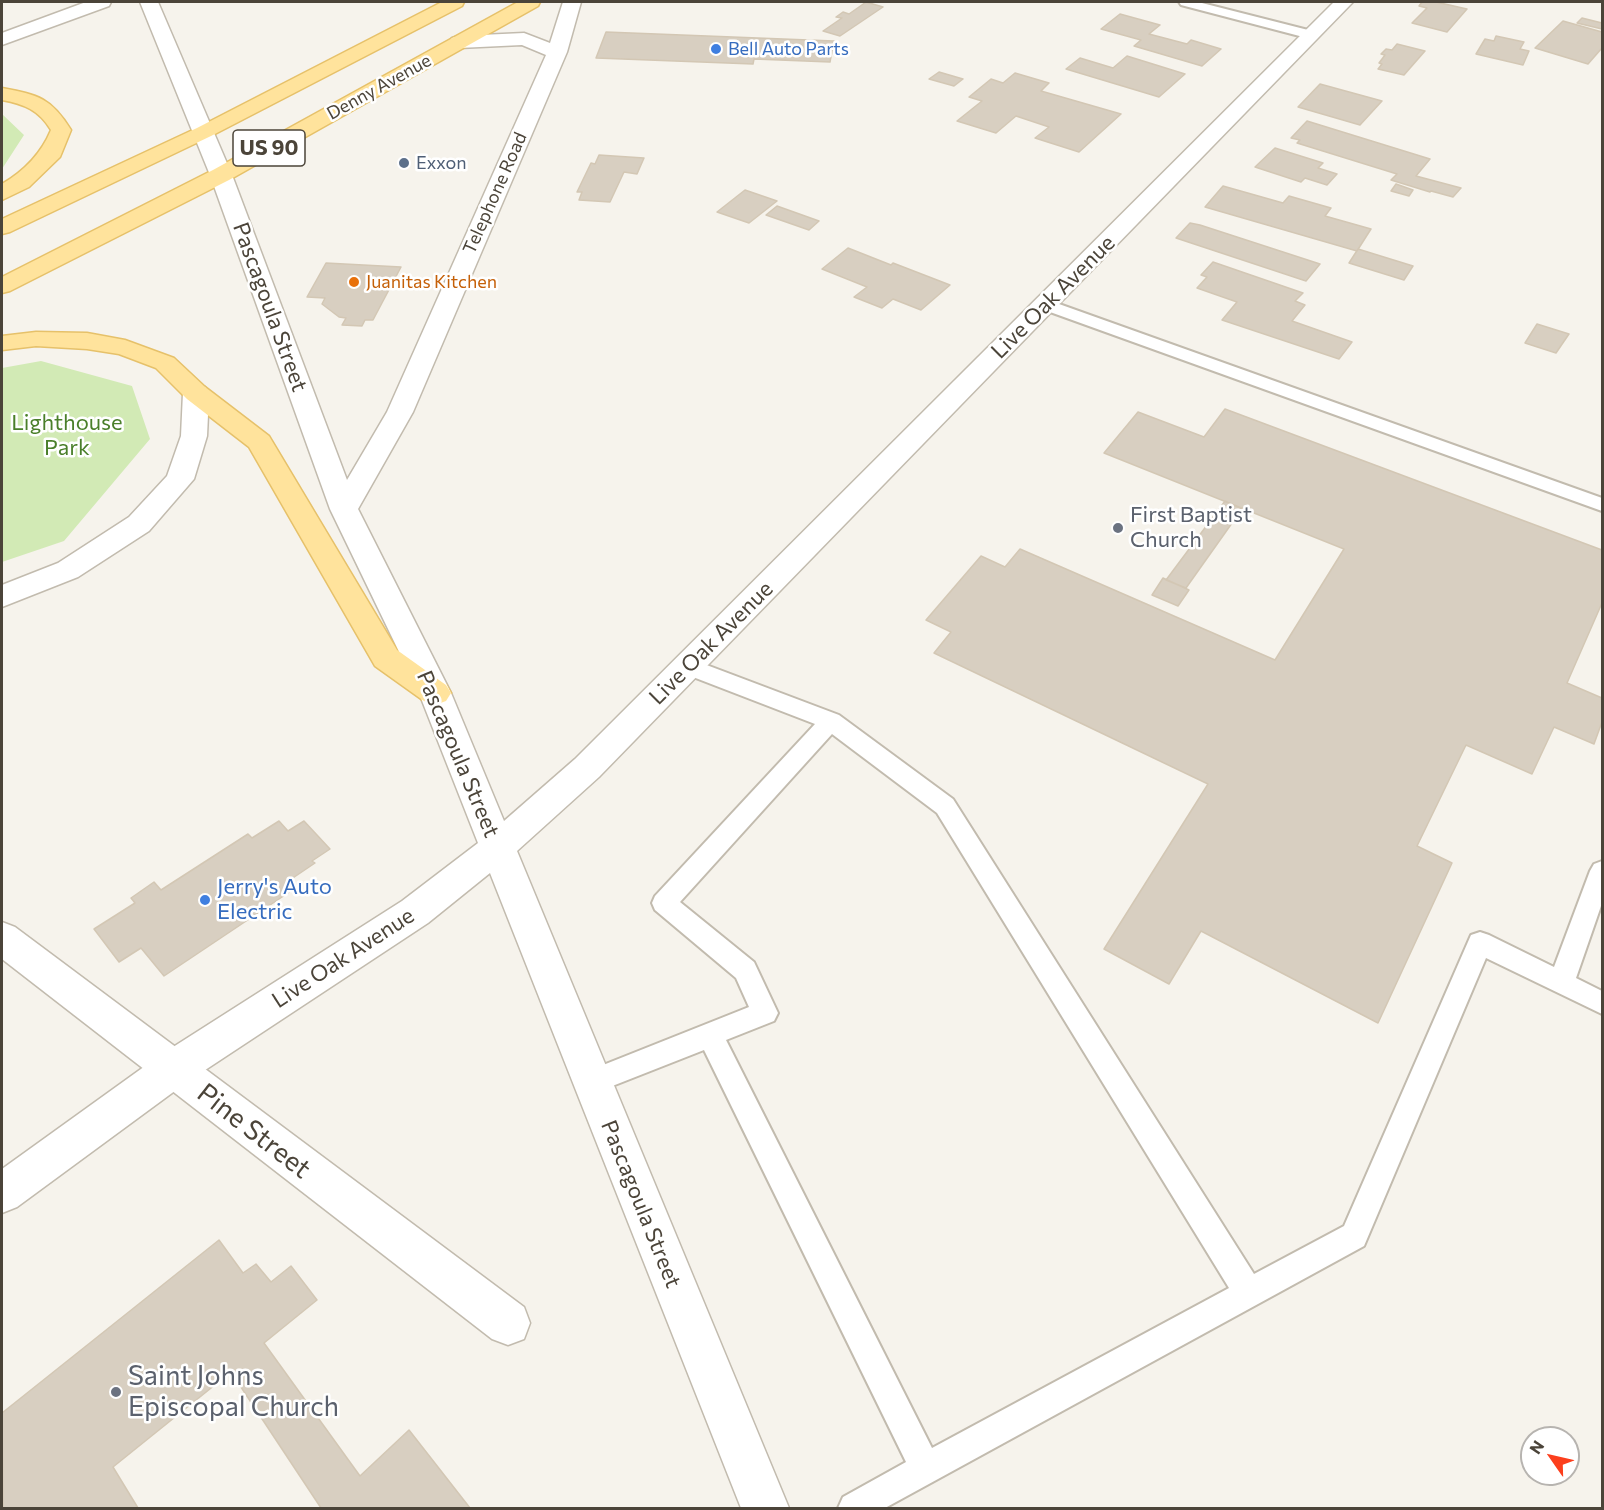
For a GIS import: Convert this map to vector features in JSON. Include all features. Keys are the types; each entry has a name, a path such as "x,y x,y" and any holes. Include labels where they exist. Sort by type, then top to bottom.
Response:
{"main road":[{"name":"Denny Avenue","path":"2,226 204,132 455,2"},
{"name":"Denny Avenue","path":"2,286 221,175 531,2"},
{"path":"2,94 24,98 50,111 61,130 52,152 21,182 2,193"},
{"path":"2,343 36,339 87,341 125,348 165,363 196,393 259,441 386,658 435,693"}],"street":[{"path":"2,39 102,2"},
{"name":"Pascagoula Street","path":"149,2 221,175 344,509 435,693 765,1509"},
{"name":"Telephone Road","path":"344,509 400,412 557,52 572,2"},
{"name":"Live Oak Avenue","path":"2,1192 173,1069 415,912 497,848 587,768 1344,2"},
{"path":"459,42 524,39 557,52"},
{"path":"2,597 68,570 139,524 180,479 194,436 196,393"},
{"name":"Pine Street","path":"2,938 508,1323"}],"lane":[{"path":"1185,2 1311,35"},
{"path":"1046,304 1602,505"},
{"path":"688,666 831,721 945,806 1250,1293"},
{"path":"592,1082 765,1013 745,970 664,903 831,721"},
{"path":"1561,983 1602,872"},
{"path":"854,1509 1354,1236 1480,943 1602,1003"},
{"path":"710,1035 926,1469"}],"green space":[{"path":"2,114 24,135 2,169"},
{"name":"Lighthouse Park","path":"41,361 132,386 150,439 64,541 2,562 2,368"}],"building":[{"path":"866,2 883,7 840,36 823,31 842,18 836,17 843,12 849,14"},
{"path":"1422,2 1436,2 1467,9 1447,32 1412,23 1427,8 1419,6"},
{"path":"1120,14 1160,25 1149,34 1187,44 1191,40 1221,49 1202,66 1134,46 1141,40 1101,29"},
{"path":"1582,18 1602,23 1602,29 1577,23"},
{"path":"1563,21 1602,32 1602,48 1588,64 1535,48"},
{"name":"Bell Auto Parts","path":"606,32 834,41 830,62 754,59 753,64 596,58"},
{"path":"1496,36 1524,42 1520,49 1529,51 1523,65 1476,54 1485,39 1494,41"},
{"path":"1397,44 1425,51 1404,75 1378,69 1385,55 1381,54 1386,49 1392,50"},
{"path":"1127,56 1185,74 1159,97 1066,69 1080,58 1113,68"},
{"path":"939,72 963,79 954,86 929,79"},
{"path":"1015,73 1049,83 1041,91 1121,114 1079,152 1035,138 1049,127 1016,116 996,133 957,121 982,101 969,97 991,79 1003,83"},
{"path":"1320,84 1382,101 1360,125 1298,107"},
{"path":"1307,121 1430,159 1416,176 1461,188 1453,197 1430,192 1391,180 1397,174 1297,143 1300,140 1291,138"},
{"path":"1275,148 1323,163 1318,168 1337,174 1327,185 1305,178 1301,182 1255,167"},
{"path":"599,155 644,158 637,174 624,172 610,202 579,200 582,192 577,192 591,163 595,164"},
{"path":"1396,184 1413,190 1409,196 1391,191"},
{"path":"1223,186 1283,203 1289,196 1331,208 1325,216 1371,229 1357,251 1205,207"},
{"path":"745,190 777,201 749,223 717,212"},
{"path":"777,206 819,221 809,230 766,215"},
{"path":"1190,223 1320,264 1306,281 1176,238"},
{"path":"848,248 950,285 921,310 893,299 882,308 854,297 867,287 822,269"},
{"path":"1358,249 1413,266 1404,280 1349,263"},
{"path":"1213,262 1303,293 1295,301 1305,305 1292,321 1352,342 1339,359 1222,320 1237,302 1197,288 1207,277 1201,275"},
{"name":"Juanitas Kitchen","path":"326,263 401,267 373,320 365,320 362,326 342,325 346,318 339,317 322,304 325,298 307,297"},
{"path":"1537,324 1569,334 1556,353 1525,343"},
{"path":"1225,409 1602,550 1602,603 1567,683 1602,698 1602,722 1594,744 1554,727 1532,774 1466,745 1417,846 1452,863 1378,1023 1201,931 1169,984 1104,949 1208,784 934,653 951,632 926,620 981,556 1005,567 1020,549 1275,660 1344,549 1104,453 1138,412 1204,437"},
{"path":"1225,501 1242,509 1186,588 1166,580"},
{"path":"1163,578 1189,590 1178,606 1152,595"},
{"name":"Jerry's Auto Electric","path":"279,821 288,831 304,821 330,849 312,861 315,863 287,882 294,889 164,976 141,948 119,962 94,929 135,903 131,898 154,882 161,890 248,834 252,838"},
{"name":"Saint Johns Episcopal Church","path":"219,1240 243,1273 256,1264 271,1282 291,1266 317,1300 264,1343 360,1476 409,1430 470,1508 321,1508 231,1372 113,1467 138,1508 3,1508 2,1413"}],"place":[{"name":"Bell Auto Parts","path":"716,49"},
{"name":"Exxon","path":"404,163"},
{"name":"Juanitas Kitchen","path":"354,282"},
{"name":"First Baptist Church","path":"1118,528"},
{"name":"Jerry's Auto Electric","path":"205,900"},
{"name":"Saint Johns Episcopal Church","path":"116,1392"}]}
